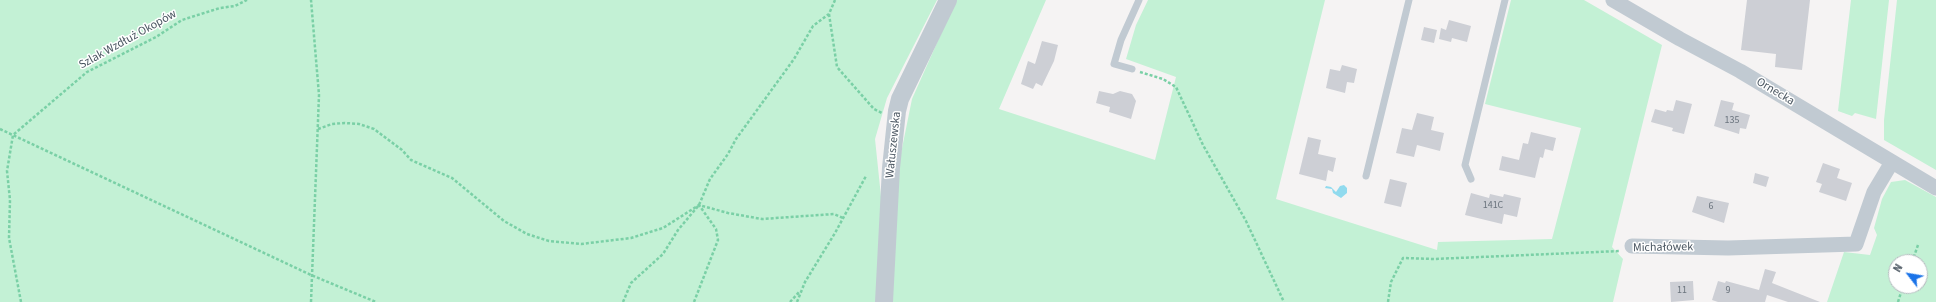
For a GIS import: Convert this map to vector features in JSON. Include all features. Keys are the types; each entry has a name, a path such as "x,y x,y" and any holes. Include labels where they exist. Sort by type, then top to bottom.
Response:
{"street":[{"name":"Wałuszewska","path":"884,302 892,154 897,111 900,99 948,0"},
{"name":"Ornecka","path":"1613,0 1680,40 1740,71 1936,188"},
{"name":"Michałówek","path":"1632,246 1728,248 1856,244 1874,192 1892,162"}],"lane":[{"path":"1132,69 1114,64 1121,40 1140,0"},
{"path":"1366,176 1409,0"},
{"path":"1471,179 1465,165 1505,0"}],"path":[{"name":"Szlak Wzdłuż Okopów","path":"13,135 86,72 156,38 182,20 220,8 235,6 248,0"},
{"path":"310,302 319,94 311,0"},
{"path":"623,302 631,283 663,254 678,230 699,205 710,179 728,154 736,139 794,59 813,26 829,14 835,0"},
{"path":"829,14 837,67 874,109 885,116"},
{"path":"1132,69 1163,79 1176,87 1203,145 1246,221 1284,302"},
{"path":"318,129 332,124 345,123 359,124 374,129 402,150 411,160 452,178 504,221 538,239 581,244 631,238 663,228 699,205 728,213 762,219 834,214 843,218"},
{"path":"0,129 310,275 376,302"},
{"path":"13,135 7,171 10,200 9,238 21,302"},
{"path":"790,302 801,289 866,176"},
{"path":"694,302 718,240 716,229 699,205"},
{"path":"1915,254 1918,244"},
{"name":"Michałówek","path":"1388,302 1391,282 1403,258 1434,259 1617,252 1632,246"},
{"path":"797,302 801,289"}],"green space":[{"path":"0,0 937,0 887,98 875,139 882,206 876,302 0,302"},
{"path":"956,0 1046,0 999,109 1155,160 1176,77 1126,59 1136,25 1148,0 1325,0 1276,199 1437,250 1438,242 1552,239 1581,128 1485,104 1511,0 1584,0 1662,45 1612,247 1623,259 1613,302 891,302 897,173 912,99"},
{"path":"1851,0 1889,0 1876,119 1855,113 1852,116 1838,111"},
{"path":"1897,0 1936,0 1936,170 1884,140 1884,120"},
{"path":"1905,180 1936,197 1936,302 1827,302 1844,252 1870,255 1877,235 1874,228 1882,199 1891,182"}],"water":[{"path":"1344,185 1347,188 1347,193 1341,198 1333,193 1332,189 1325,188 1326,186 1331,187 1336,192 1340,186"}],"building":[{"path":"1747,0 1810,0 1802,70 1775,67 1776,54 1741,50"},
{"path":"1449,20 1471,26 1467,42 1452,38 1451,42 1439,39 1441,28 1446,30"},
{"path":"1424,27 1437,30 1434,43 1421,40"},
{"path":"1042,41 1058,45 1054,61 1042,86 1036,83 1033,89 1021,84 1028,61 1035,64"},
{"path":"1342,65 1357,69 1354,83 1347,82 1345,93 1326,88 1330,69 1340,71"},
{"path":"1099,91 1113,94 1120,91 1132,94 1136,101 1131,119 1109,112 1110,107 1096,103"},
{"path":"1676,100 1692,104 1684,134 1672,131 1673,128 1651,122 1655,109 1666,112 1667,110 1673,111"},
{"path":"1721,100 1734,103 1732,110 1750,115 1746,129 1740,128 1739,134 1714,126"},
{"path":"1417,113 1434,117 1431,130 1444,133 1440,151 1417,145 1414,157 1396,153 1402,128 1412,130"},
{"path":"1531,132 1556,138 1553,151 1545,149 1543,158 1540,157 1535,178 1499,170 1502,156 1519,160 1523,143 1528,144"},
{"path":"1308,137 1321,140 1318,154 1336,158 1333,172 1328,170 1326,181 1299,174"},
{"path":"1823,163 1840,169 1837,178 1852,183 1846,201 1819,192 1822,184 1816,182"},
{"path":"1755,173 1769,177 1766,187 1753,183"},
{"path":"1390,179 1407,183 1401,207 1384,203"},
{"path":"1471,193 1489,198 1490,194 1503,197 1504,194 1521,198 1517,217 1504,214 1502,224 1465,215"},
{"path":"1697,196 1729,203 1724,223 1692,212"},
{"path":"1765,269 1776,272 1772,283 1820,302 1788,302 1767,295 1765,302 1718,302 1712,300 1718,281 1725,283 1726,281 1759,290"},
{"path":"1693,281 1694,300 1671,302 1670,282"}]}
